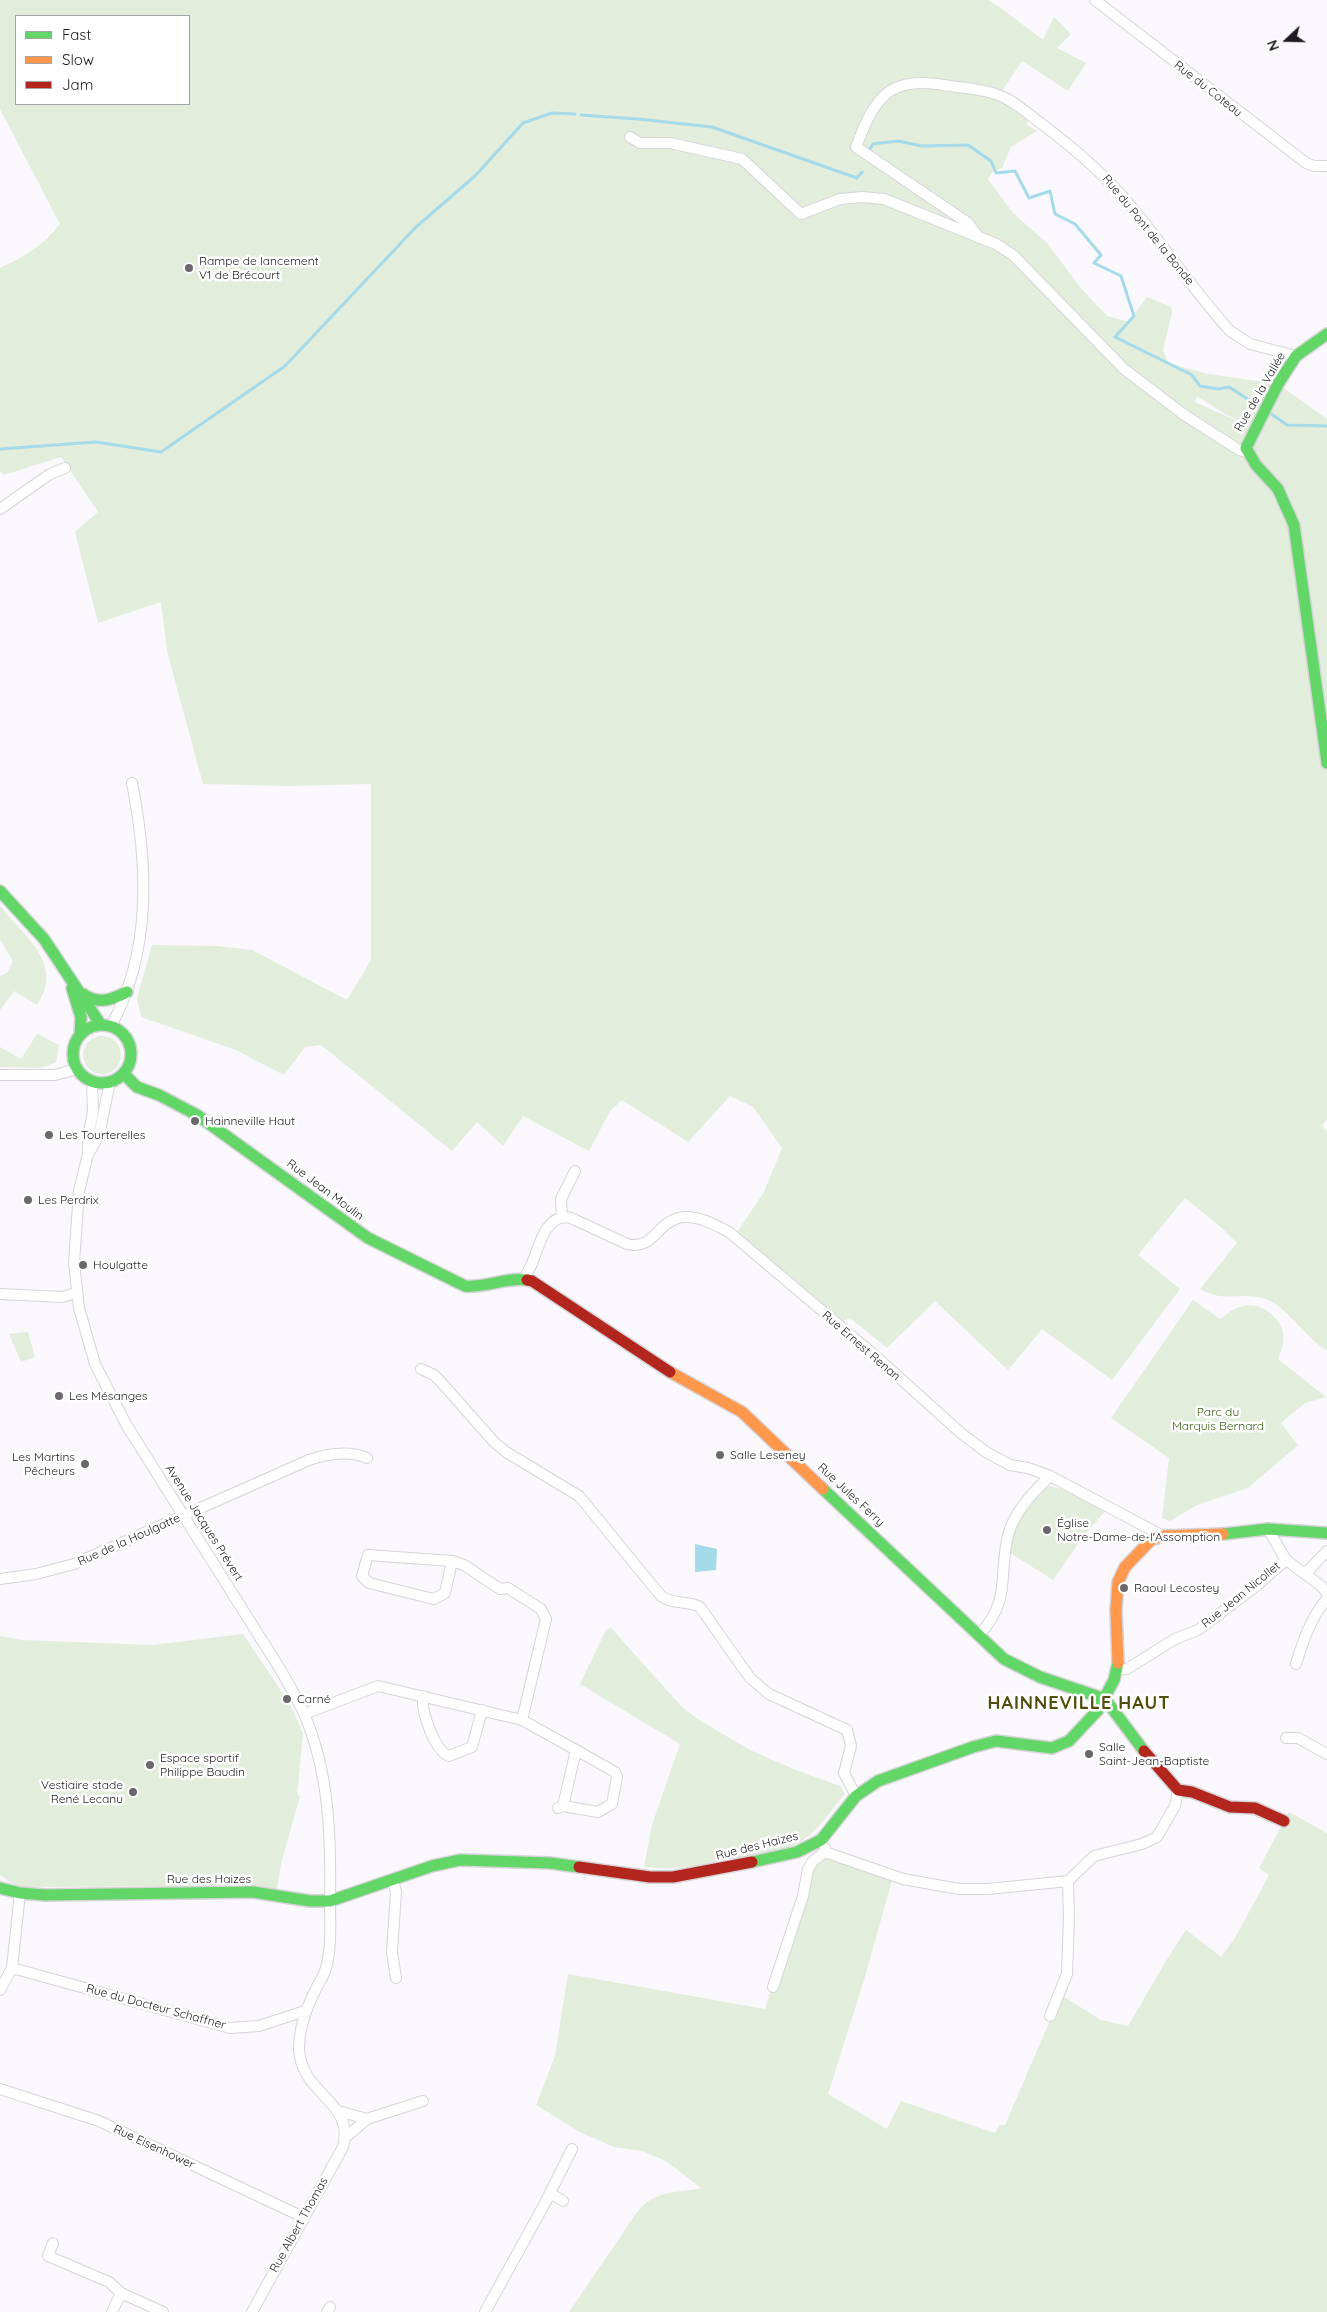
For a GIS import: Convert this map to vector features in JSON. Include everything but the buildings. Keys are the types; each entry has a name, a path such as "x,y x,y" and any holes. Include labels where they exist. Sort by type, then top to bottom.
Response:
{"street":[{"name":"Rue du Coteau","path":"1095,0 1302,159 1314,166 1327,166"},
{"name":"Rue du Pont de la Bonde","path":"979,238 968,223 856,148 870,115 889,90 899,85 913,82 931,82 998,94 1063,140 1096,168 1124,198 1230,331 1250,344 1296,356"},
{"path":"630,137 640,142 670,143 742,159 801,214 840,199 862,197 884,199 996,244 1013,255 1094,339 1149,389 1239,450 1248,452"},
{"name":"Rue de la Vallée","path":"1327,334 1296,356 1247,444 1248,452 1278,489 1294,526 1327,763"},
{"path":"0,509 50,474 65,468"},
{"path":"80,1035 86,1030 106,1025 127,992 141,931 144,881 141,828 132,784"},
{"path":"0,891 44,939 70,979 106,1025 119,1030 130,1043 131,1059 124,1074 110,1082 92,1081 77,1069 73,1051 83,1026 70,979"},
{"path":"78,990 89,999 97,1002 115,999 127,992"},
{"path":"0,1075 55,1075 77,1069"},
{"name":"Rue Jean Moulin","path":"124,1074 136,1087 159,1095 197,1115 357,1231 392,1252 470,1287 493,1286 524,1279"},
{"name":"Avenue Jacques Prévert","path":"92,1081 93,1112 88,1138 88,1154 79,1190 74,1263 76,1293 95,1364 108,1392 183,1516 280,1669 304,1714 323,1777 328,1812 330,1901"},
{"name":"Avenue Jacques Prévert","path":"88,1154 99,1134 110,1082"},
{"path":"524,1279 541,1238 550,1224 562,1218 561,1199 575,1171"},
{"name":"Rue Ernest Renan","path":"562,1218 571,1218 627,1244 636,1246 646,1243 665,1224 684,1217 702,1219 729,1232 872,1353 962,1434 986,1452 1010,1465 1028,1468 1050,1476 1163,1536"},
{"name":"Rue Jules Ferry","path":"524,1279 548,1291 655,1363 742,1412 1009,1663 1056,1683 1105,1699"},
{"path":"0,1294 62,1297 76,1293"},
{"path":"421,1369 434,1375 494,1442 506,1452 579,1496 661,1596 673,1603 700,1607 736,1660 758,1687 769,1694 847,1730 851,1746 844,1773 856,1796"},
{"name":"Rue de la Houlgatte","path":"0,1579 36,1574 74,1564 309,1460 325,1456 355,1453 367,1458"},
{"path":"979,1635 994,1617 1000,1600 1006,1543 1011,1526 1035,1491 1050,1476"},
{"path":"1268,1529 1286,1560 1327,1593"},
{"path":"1163,1536 1213,1535 1268,1529 1327,1532"},
{"name":"Rue des Haizes","path":"1,1888 20,1893 253,1892 310,1901 330,1901 432,1866 460,1860 550,1863 650,1877 682,1877 791,1854 821,1840 856,1796 878,1782 973,1747 1003,1741 1042,1748 1058,1748 1069,1742 1084,1727 1105,1699 1117,1670 1119,1657 1116,1610 1118,1582 1125,1567 1140,1550 1151,1540 1163,1536"},
{"path":"1305,1574 1327,1550"},
{"path":"452,1561 445,1593 434,1599 369,1583 362,1576 368,1555 452,1561 464,1565 500,1589 508,1588 541,1609 546,1619 522,1720"},
{"name":"Rue Jean Nicollet","path":"1117,1670 1127,1669 1174,1639 1198,1630 1255,1587 1286,1560"},
{"path":"1296,1664 1303,1640 1320,1606 1327,1599"},
{"path":"304,1714 378,1686 522,1720 576,1750 615,1772 617,1776 612,1804 598,1812 561,1807 576,1750"},
{"path":"423,1696 422,1704 436,1745 443,1754 449,1756 472,1747 482,1710"},
{"path":"1105,1699 1144,1752 1178,1790 1192,1792 1230,1807 1255,1808 1284,1821"},
{"path":"1286,1738 1298,1738 1327,1754"},
{"path":"825,1852 902,1879 959,1889 997,1888 1068,1881 1094,1856 1142,1844 1157,1837 1175,1806 1178,1790"},
{"path":"821,1840 825,1852"},
{"path":"773,1987 803,1896 808,1869 813,1861 825,1852"},
{"path":"393,1880 396,1892 392,1952 396,1978"},
{"path":"1050,2016 1067,1974 1068,1881"},
{"path":"0,1990 12,1968 20,1893"},
{"path":"330,1901 325,1971 305,2011 300,2033 299,2051 303,2066 314,2087 338,2112 344,2122 345,2138"},
{"name":"Rue du Docteur Schaffner","path":"12,1968 230,2028 259,2026 305,2011"},
{"name":"Rue Eisenhower","path":"0,2089 99,2121 303,2217"},
{"name":"Rue Albert Thomas","path":"252,2312 343,2148 345,2138 367,2119 423,2101"},
{"path":"338,2112 367,2119"},
{"path":"485,2312 550,2194 572,2149"},
{"path":"550,2194 563,2201"},
{"path":"53,2243 48,2256 109,2282 121,2293 164,2312"},
{"path":"112,2312 121,2293"}],"green space":[{"path":"0,0 988,0 1043,40 1054,17 1071,34 1057,48 1086,63 1068,91 1022,61 1002,91 1031,116 1026,124 1037,131 1011,147 1002,168 993,171 988,179 1013,213 1047,243 1080,287 1107,316 1129,322 1147,297 1171,307 1172,313 1163,350 1168,363 1208,374 1271,383 1252,426 1225,414 1197,396 1195,402 1255,429 1278,384 1327,419 1327,1119 1322,1126 1327,1131 1327,1350 1313,1340 1283,1310 1268,1300 1251,1296 1217,1296 1200,1289 1237,1243 1222,1228 1185,1198 1138,1255 1180,1289 1112,1380 1042,1329 1008,1370 935,1301 887,1348 850,1318 842,1322 737,1232 764,1192 782,1148 753,1107 730,1096 688,1142 622,1100 610,1111 589,1151 523,1116 503,1146 477,1122 452,1151 321,1045 305,1047 284,1075 236,1050 141,1017 137,998 152,945 217,946 252,950 347,1000 371,960 371,784 288,786 203,784 167,651 161,602 98,623 75,532 98,512 61,457 4,475 0,472 0,268 33,250 60,224 0,109"},
{"path":"0,906 30,940 44,964 46,976 44,990 37,1005 14,991 0,1010 0,976 7,973 13,961 0,939"},
{"path":"37,1034 59,1045 56,1062 41,1068 0,1067 0,1047 21,1059"},
{"path":"102,1036 116,1041 121,1055 116,1069 102,1074 88,1069 83,1055 88,1041"},
{"name":"Parc du Marquis Bernard","path":"1193,1300 1220,1319 1234,1309 1248,1305 1259,1307 1270,1313 1280,1323 1283,1334 1283,1346 1278,1359 1326,1397 1305,1403 1281,1423 1298,1445 1248,1488 1197,1505 1170,1521 1162,1518 1169,1458 1111,1418"},
{"path":"28,1332 35,1357 21,1362 9,1334"},
{"path":"1050,1486 1077,1493 1105,1511 1080,1541 1053,1580 1007,1551 1017,1523 1027,1506"},
{"path":"611,1628 682,1707 699,1720 750,1750 840,1786 845,1794 820,1825 806,1838 787,1848 698,1866 680,1868 644,1867 652,1825 680,1744 580,1684 606,1630"},
{"name":"Espace sportif Philippe Baudin","path":"243,1634 291,1706 303,1733 297,1795 300,1796 281,1864 277,1889 250,1886 18,1887 0,1875 0,1636 22,1640 153,1645"},
{"path":"1289,1812 1327,1833 1327,2312 569,2312 643,2206 662,2195 701,2188 666,2161 642,2151 614,2147 580,2132 536,2105 555,2056 568,1974 765,2009 808,1869 825,1852 893,1877 864,1980 828,2094 887,2129 901,2101 995,2133 999,2125 1005,2125 1061,1995 1101,2020 1128,2026 1186,1930 1221,1957 1235,1938 1269,1875 1259,1868"}],"water":[{"path":"695,1544 717,1549 716,1570 695,1572"}],"waterway":[{"path":"0,449 96,442 161,452 285,366 416,227 475,176 523,123 552,113 575,114"},
{"path":"581,115 712,127 857,178 862,172"},
{"path":"870,149 873,144 898,141 922,146 968,145 991,161 996,173 1015,171 1029,198 1050,191 1055,214 1075,224 1101,255 1094,263 1121,276 1134,316 1115,337 1192,375 1200,386 1218,389 1229,387 1260,407"},
{"path":"1270,413 1287,425 1327,426"}],"traffic: fast":[{"path":"1327,334 1296,356 1278,384 1246,448 1256,465 1278,489 1294,525 1327,763"},
{"path":"0,891 44,939 101,1025"},
{"path":"72,988 81,1017 80,1035"},
{"path":"83,994 94,999 105,1000 127,992"},
{"path":"96,1025 108,1025 123,1033 131,1048 131,1054 131,1060 123,1075 108,1083 96,1083 81,1075 73,1060 73,1048 81,1033 96,1025"},
{"path":"124,1074 137,1087 159,1095 197,1115 368,1238 465,1286 519,1279 527,1280"},
{"path":"823,1489 1004,1659 1040,1677 1105,1699 1144,1751"},
{"path":"1223,1534 1268,1529 1327,1533"},
{"path":"752,1862 797,1852 821,1840 856,1796 878,1781 973,1747 996,1741 1052,1748 1069,1741 1098,1710 1114,1680 1118,1663"},
{"path":"0,1888 20,1893 45,1895 253,1892 310,1901 330,1901 432,1866 460,1860 550,1863 579,1867"}],"traffic: slow":[{"path":"670,1372 742,1412 823,1489"},
{"path":"1118,1663 1116,1610 1118,1582 1125,1567 1151,1540 1163,1536 1223,1534"}],"traffic: jam":[{"path":"527,1280 532,1281 670,1372"},
{"path":"1144,1751 1178,1790 1192,1792 1230,1807 1255,1808 1284,1821"},
{"path":"579,1867 650,1877 673,1877 752,1862"}],"place":[{"name":"Rampe de lancement V1 de Brécourt","path":"189,268"},
{"name":"Hainneville Haut","path":"195,1121"},
{"name":"Les Tourterelles","path":"49,1135"},
{"name":"Les Perdrix","path":"28,1200"},
{"name":"Houlgatte","path":"83,1265"},
{"name":"Les Mésanges","path":"59,1396"},
{"name":"Salle Leseney","path":"720,1455"},
{"name":"Les Martins Pêcheurs","path":"85,1464"},
{"name":"Église Notre-Dame-de-l'Assomption","path":"1047,1530"},
{"name":"Raoul Lecostey","path":"1124,1588"},
{"name":"Carné","path":"287,1699"},
{"name":"Salle Saint-Jean-Baptiste","path":"1089,1754"},
{"name":"Espace sportif Philippe Baudin","path":"150,1765"},
{"name":"Vestiaire stade René Lecanu","path":"133,1792"}],"district":[{"name":"HAINNEVILLE HAUT","path":"1079,1704"}]}
